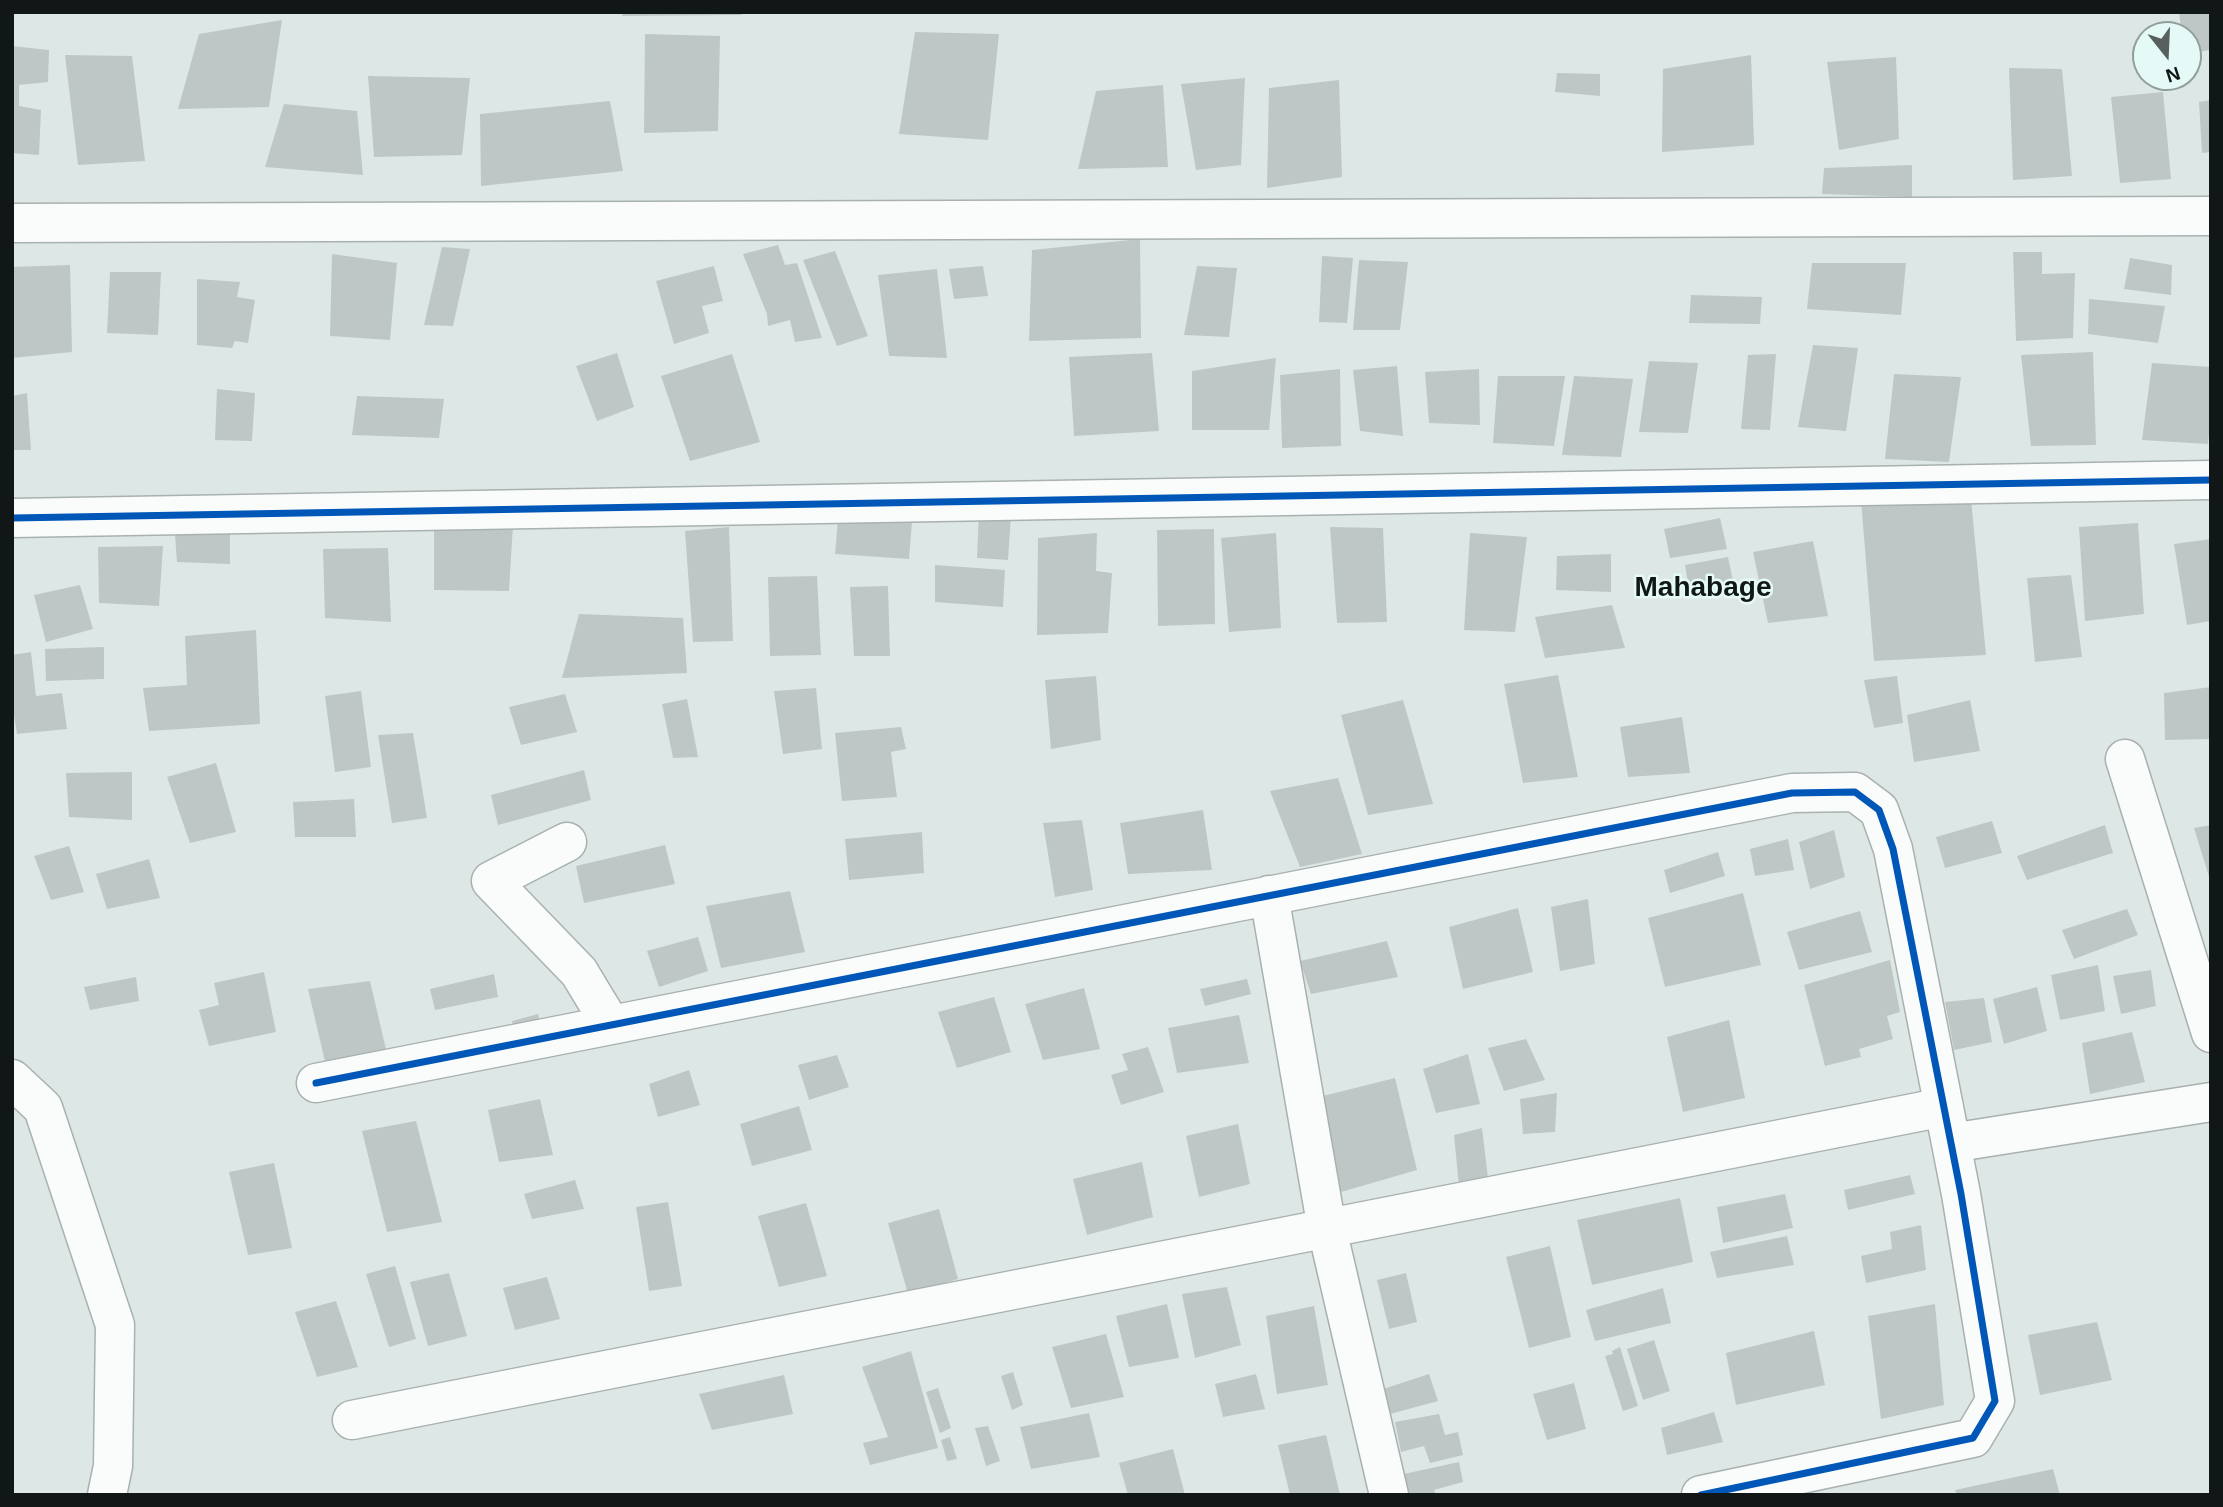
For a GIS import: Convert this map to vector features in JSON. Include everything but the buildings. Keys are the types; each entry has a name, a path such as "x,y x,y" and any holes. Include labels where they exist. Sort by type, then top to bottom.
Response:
{"street":[{"path":"12,223 2211,216"},
{"path":"12,518 2211,480"},
{"path":"2125,759 2211,1033"},
{"path":"316,1083 1792,793 1855,792 1878,810 1893,849 1948,1125 1995,1401 1973,1438 1700,1495"},
{"path":"567,842 491,881 579,972 611,1025"},
{"path":"1269,895 1326,1229 1389,1495"},
{"path":"12,1079 43,1108 115,1325 113,1466 107,1495"},
{"path":"352,1420 1326,1229 1948,1125 2211,1102"}],"cycle path":[{"path":"12,518 2211,480"},
{"path":"316,1083 1792,793 1855,792 1879,810 1893,849 1961,1194 1995,1401 1973,1438 1701,1495"}],"district":[{"name":"Mahabage","path":"1703,588"}]}
